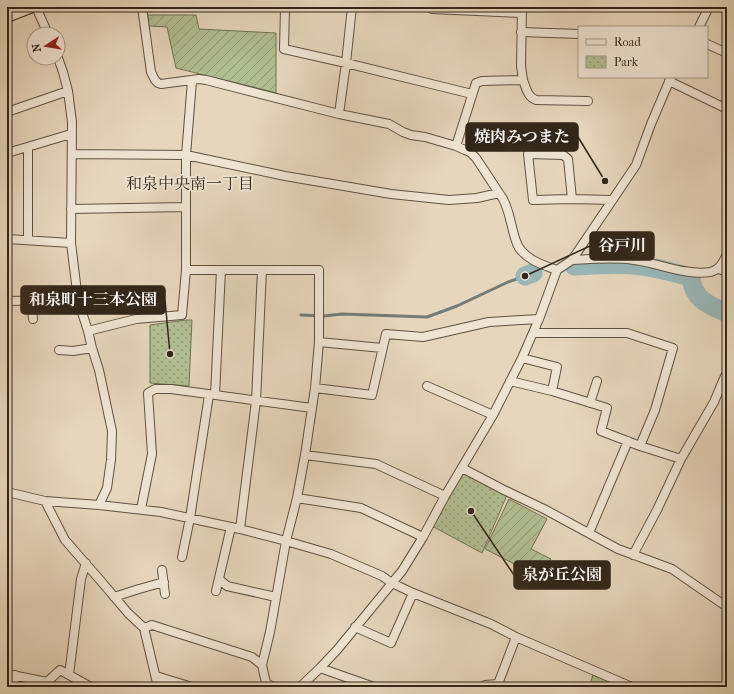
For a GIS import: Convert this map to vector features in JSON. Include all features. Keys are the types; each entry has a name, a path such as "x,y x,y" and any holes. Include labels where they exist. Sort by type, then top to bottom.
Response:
{"main road":[{"path":"7,16 30,7"}],"street":[{"path":"36,7 44,26"},
{"path":"142,7 151,72 154,80 158,83 192,81 199,79 206,80 339,114 389,124 411,135 425,137 456,146 470,152 476,158 506,206 517,245 524,253 535,261 557,270"},
{"path":"285,7 284,49 472,94"},
{"path":"339,114 352,7"},
{"path":"432,7 432,9 522,10 521,66 523,80 529,96 536,100 588,101"},
{"path":"699,26 709,7"},
{"path":"522,32 578,34"},
{"path":"708,44 727,53"},
{"path":"61,66 68,91 72,122 70,243 78,300 99,370 112,431 112,460 107,488 99,505"},
{"path":"300,687 337,650 402,571 493,415 522,358 539,319 557,270 572,260 636,166 651,124 670,79 727,108"},
{"path":"456,146 476,83 479,81 523,80"},
{"path":"88,331 136,319 182,315 186,270 186,155 192,81"},
{"path":"7,112 68,91"},
{"path":"7,153 72,134"},
{"path":"28,147 28,240"},
{"path":"72,154 186,155 285,176 391,194 449,200 477,198 499,193"},
{"path":"572,199 568,159 563,155 528,154 533,200 612,200"},
{"path":"71,209 186,207"},
{"path":"7,239 70,243"},
{"path":"719,269 727,255"},
{"path":"572,260 632,260 690,273 710,272 719,269 727,272"},
{"path":"186,270 319,270 319,342 315,388 297,498 286,541 270,632 262,665 266,683 273,687"},
{"path":"182,557 212,395 221,270"},
{"path":"240,529 256,401 262,270"},
{"path":"31,300 33,319"},
{"path":"7,301 78,300"},
{"path":"315,388 372,395 386,334 423,337 489,322 539,319"},
{"path":"533,333 627,333 673,348 655,410 640,446"},
{"path":"319,342 382,348"},
{"path":"59,350 73,351 92,348"},
{"path":"522,358 557,367 552,391"},
{"path":"634,555 681,458 714,402 725,376 727,377"},
{"path":"510,381 552,391 607,408 601,431 640,446 681,458"},
{"path":"590,403 597,381"},
{"path":"428,386 493,415"},
{"path":"141,509 152,454 148,393 155,389 171,389 312,408"},
{"path":"589,533 628,441"},
{"path":"305,455 376,464 445,496"},
{"path":"462,468 618,548 672,569 727,607"},
{"path":"7,492 45,501 161,512 240,529 331,554 382,576 392,583 413,593 491,624 516,637 632,687"},
{"path":"297,498 361,508 422,537"},
{"path":"45,501 65,540 128,613 144,628 158,687"},
{"path":"216,591 231,527"},
{"path":"69,675 81,579 86,563"},
{"path":"162,570 165,594"},
{"path":"218,580 227,586 276,597"},
{"path":"114,597 164,582"},
{"path":"355,627 391,643 413,593"},
{"path":"144,628 152,625 252,658 262,665"},
{"path":"483,687 485,685 498,684 516,637"},
{"path":"320,668 374,687"},
{"path":"13,687 11,674 47,682 60,670 91,687"},
{"path":"156,676 192,687"}],"green space":[{"path":"148,15 196,15 199,29 276,33 276,93 176,68 167,27 149,26"},
{"path":"192,320 189,386 150,383 150,325"},
{"path":"463,472 507,495 482,553 432,526"},
{"path":"509,499 547,519 531,549 551,559 544,579 485,549"},
{"path":"593,675 622,687 589,687"}],"waterway":[{"path":"574,266 608,264 633,265 655,268 691,277 692,285 703,301 727,313"},
{"path":"525,276 533,273"},
{"path":"301,315 324,316 342,314 427,317 457,306 508,282 525,276"},
{"path":"51,683 55,687"}],"place":[{"name":"焼肉みつまた","path":"605,181"},
{"name":"谷戸川","path":"525,276"},
{"name":"和泉町十三本公園","path":"170,354"},
{"name":"泉が丘公園","path":"471,511"}],"district":[{"name":"和泉中央南一丁目","path":"190,183"}]}
